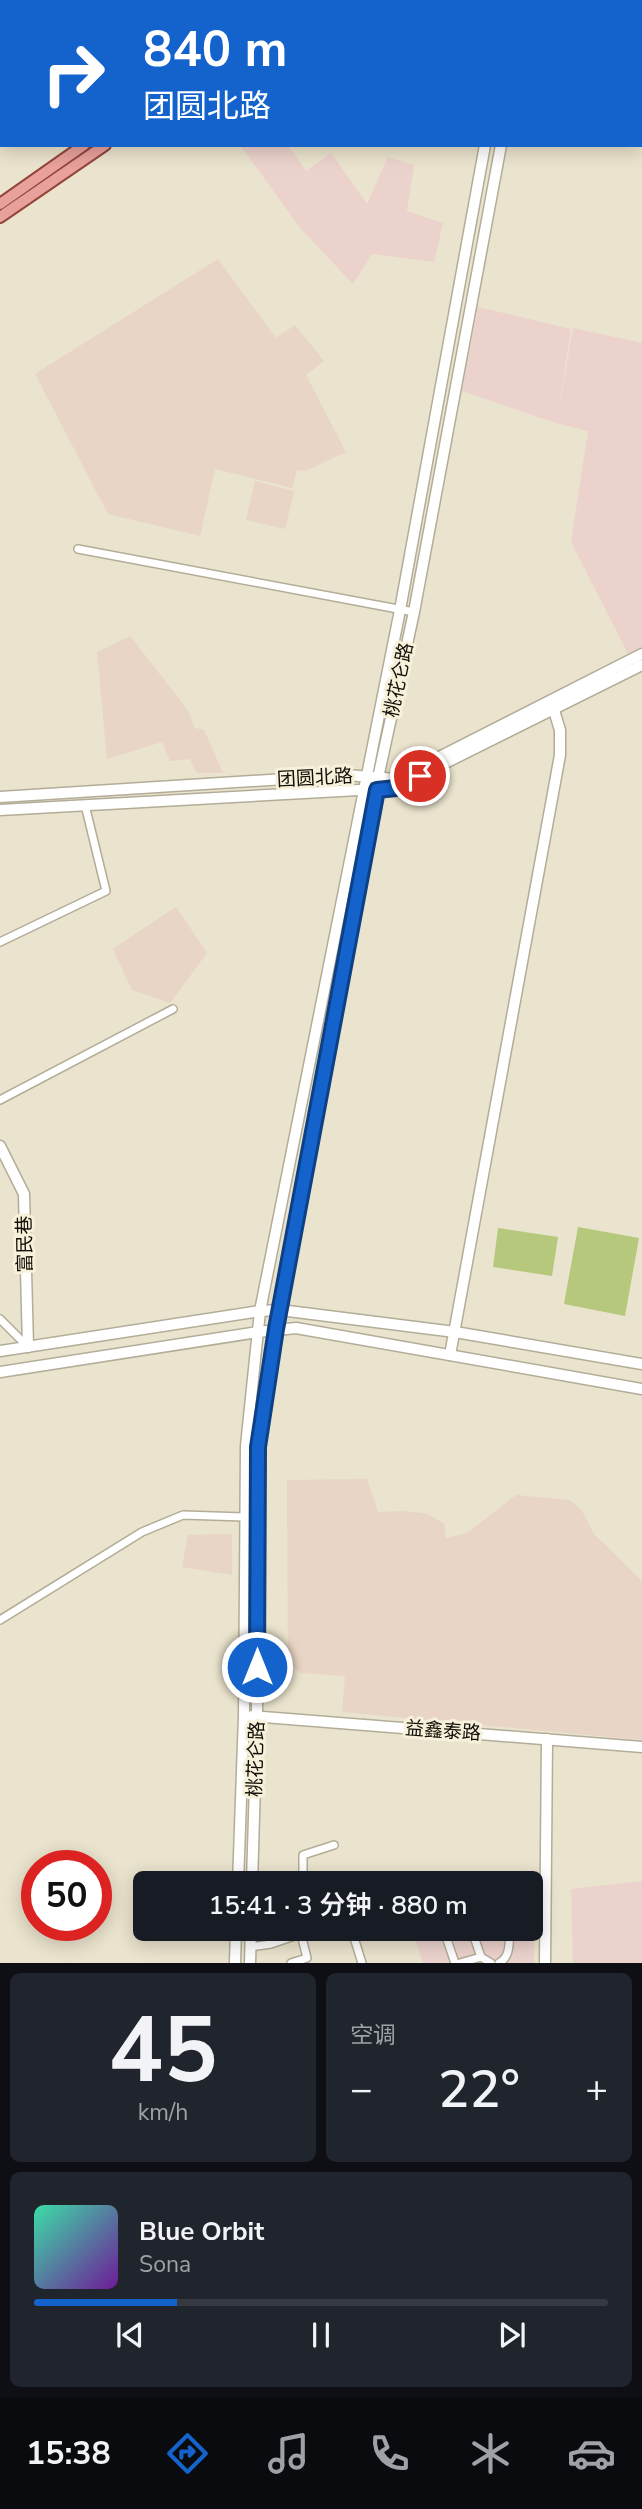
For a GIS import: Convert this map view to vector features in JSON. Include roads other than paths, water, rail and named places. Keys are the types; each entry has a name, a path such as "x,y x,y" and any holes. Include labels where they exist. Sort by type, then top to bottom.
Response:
{"main road":[{"path":"0,204 81,147"},
{"path":"0,217 102,147"},
{"name":"桃花仑路","path":"238,1871 244,1716 246,1446 260,1311 400,610 485,147"},
{"name":"桃花仑路","path":"252,1871 257,1717 258,1447 276,1329 378,778 414,612 501,147"},
{"name":"团圆北路","path":"0,810 396,788 553,705 642,654"},
{"name":"团圆北路","path":"0,797 366,776 396,779 642,665"},
{"path":"450,1355 560,754 560,730 553,705"},
{"name":"富民巷","path":"0,1146 24,1194 28,1347"},
{"path":"0,1351 280,1310 455,1332 642,1363"},
{"path":"0,1372 296,1328 642,1389"},
{"name":"益鑫泰路","path":"244,1716 642,1747"},
{"path":"545,1963 547,1739"},
{"path":"235,1963 236,1941"},
{"path":"250,1941 250,1963"}],"street":[{"path":"78,548 414,612"},
{"path":"0,942 106,891 85,805"},
{"path":"0,1100 173,1009"},
{"path":"0,1319 28,1347"},
{"path":"0,1620 142,1532 183,1515 244,1517"},
{"path":"303,1871 303,1855 334,1844"},
{"path":"250,1947 280,1941"},
{"path":"291,1963 307,1958 303,1941"},
{"path":"355,1941 362,1963"},
{"path":"447,1941 455,1963"},
{"path":"475,1941 481,1957 491,1963"},
{"path":"499,1963 505,1960 509,1941"},
{"path":"460,1963 481,1957"}]}
